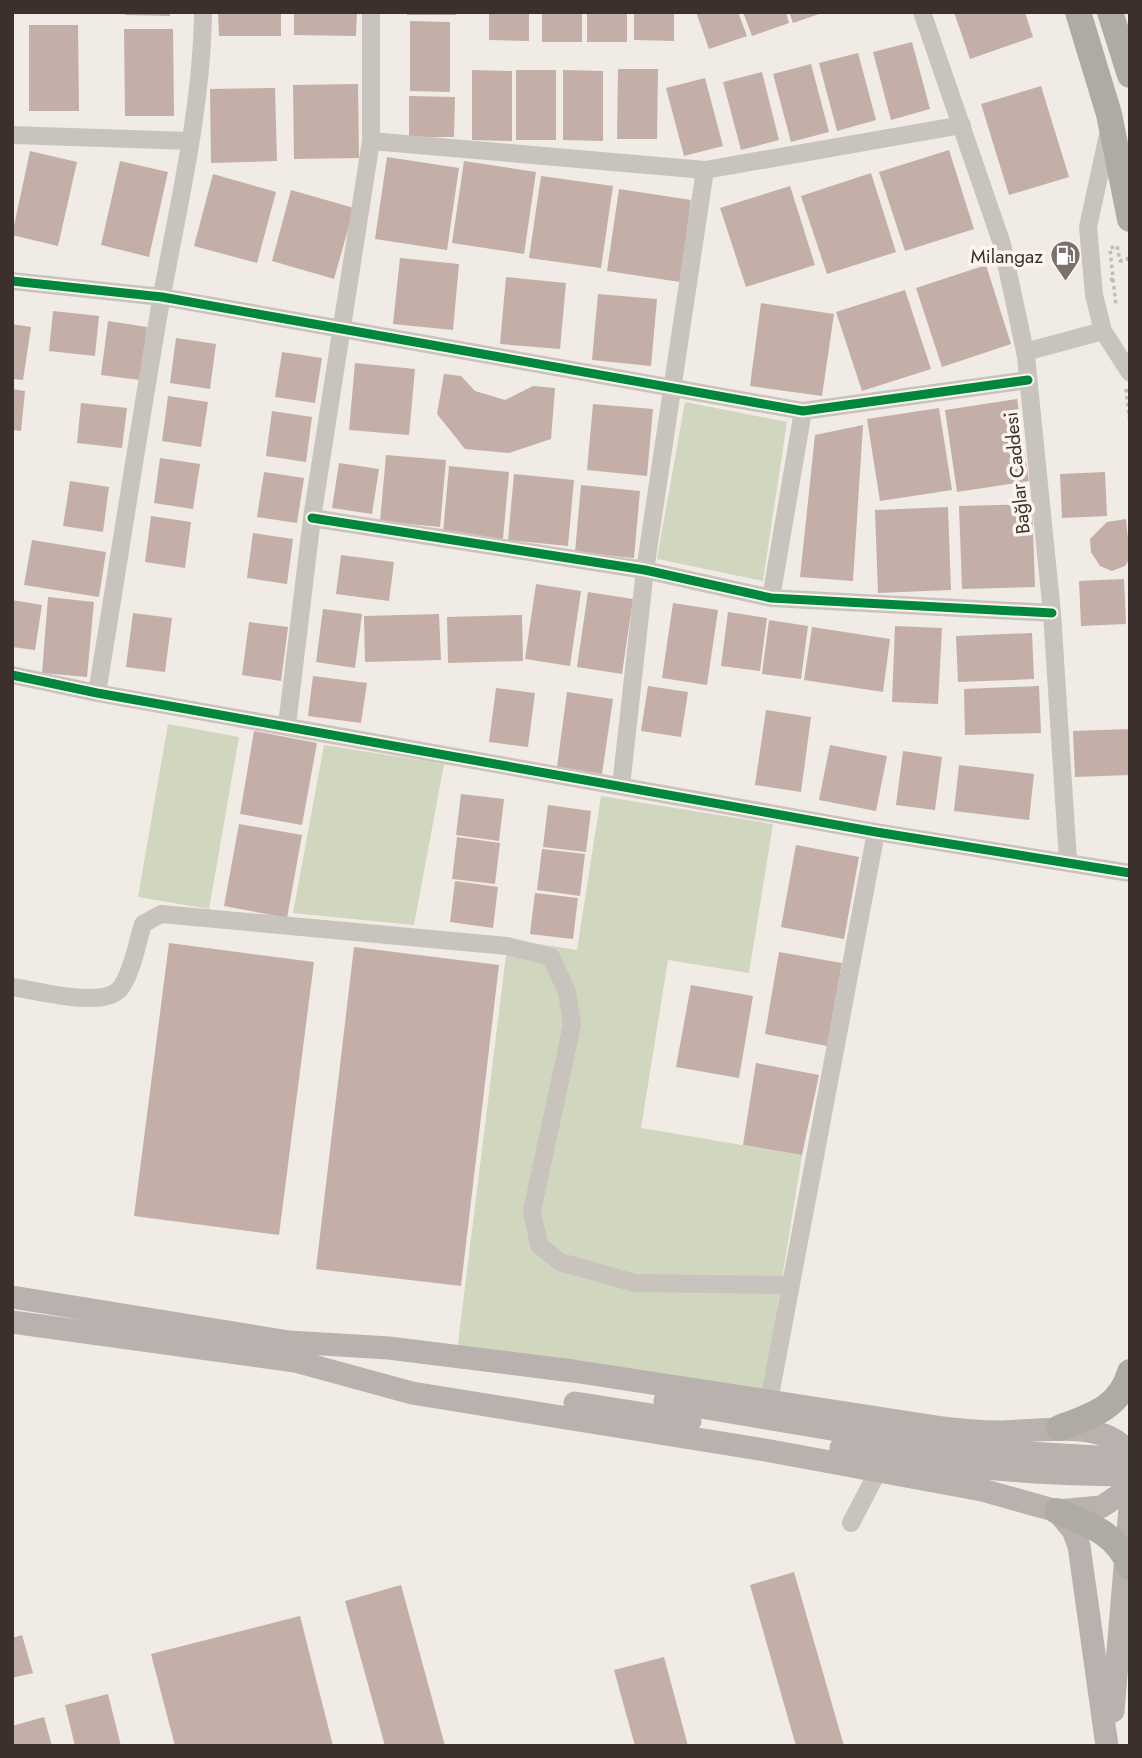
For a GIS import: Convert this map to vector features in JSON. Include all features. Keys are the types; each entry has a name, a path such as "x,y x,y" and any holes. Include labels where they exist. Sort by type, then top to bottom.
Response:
{"highway":[{"path":"1078,12 1109,114 1130,219"},
{"path":"1110,12 1130,75"},
{"path":"1059,1428 1105,1410 1115,1402 1130,1372"},
{"path":"1056,1511 1095,1527 1112,1538 1127,1560"}],"main road":[{"path":"12,1297 292,1352 740,1420 945,1448 1130,1459 1126,1450 1114,1440 1099,1434 1059,1428 997,1432 943,1428 573,1371 389,1348 292,1352 12,1322"},
{"path":"292,1352 412,1393 765,1450 982,1490 1056,1511 1101,1507 1130,1488"},
{"path":"740,1420 858,1452 954,1466 1130,1475"},
{"path":"1109,1746 1130,1508"},
{"path":"1056,1511 1073,1530 1079,1545 1109,1746"}],"street":[{"path":"97,693 190,141 203,45 203,12"},
{"path":"287,724 312,519 371,141 371,12"},
{"name":"Bağlar Caddesi","path":"922,12 1002,244 1025,352 1052,612 1068,861"},
{"path":"1109,114 1108,138 1088,227 1094,295 1103,331 1130,373"},
{"path":"371,141 705,170 962,125"},
{"path":"12,135 190,141"},
{"path":"621,786 645,569 705,170"},
{"path":"12,281 162,297 803,411 1028,380"},
{"path":"1025,352 1103,331"},
{"path":"771,598 803,411"},
{"path":"312,519 645,569 771,598 1052,612"},
{"path":"12,675 97,693 287,724 876,832 1130,873"},
{"path":"769,1401 876,832"},
{"path":"12,986 98,1000 113,994 122,987 143,923 161,915 507,946 551,957 568,992 572,1025 532,1211 539,1245 560,1262 635,1283 791,1285"},
{"path":"850,1523 878,1471"}],"path":[{"path":"1113,275 1110,247 1118,246 1120,261 1130,258"}],"green space":[{"path":"685,402 787,422 763,581 657,559"},
{"path":"168,724 239,737 209,909 138,897"},
{"path":"324,745 444,764 414,925 293,913"},
{"path":"601,796 773,824 749,973 668,960 641,1128 802,1155 762,1402 457,1352 508,939 577,950"}],"building":[{"path":"125,12 170,12 170,16 125,15"},
{"path":"218,12 281,12 281,36 219,36"},
{"path":"294,12 357,12 356,36 294,35"},
{"path":"407,12 456,12 456,15 407,15"},
{"path":"489,12 529,12 529,41 489,40"},
{"path":"542,12 582,12 582,42 542,42"},
{"path":"587,12 627,12 627,42 587,42"},
{"path":"634,12 674,12 674,41 634,40"},
{"path":"696,12 738,12 747,36 709,49"},
{"path":"743,12 786,12 789,23 752,36"},
{"path":"789,12 822,12 822,13 793,23"},
{"path":"954,12 1025,12 1033,37 970,59"},
{"path":"410,21 450,22 450,92 410,91"},
{"path":"29,25 78,25 79,111 29,111"},
{"path":"124,29 173,29 174,116 125,116"},
{"path":"912,42 930,109 891,120 873,52"},
{"path":"858,53 876,120 837,131 819,63"},
{"path":"811,64 829,132 791,142 773,74"},
{"path":"618,69 658,69 657,139 617,139"},
{"path":"472,70 512,71 512,141 472,140"},
{"path":"516,70 556,70 556,140 516,140"},
{"path":"563,70 603,71 603,141 563,140"},
{"path":"762,72 779,140 741,150 723,82"},
{"path":"705,78 723,146 684,156 666,88"},
{"path":"358,84 359,158 294,159 293,85"},
{"path":"1041,86 1069,177 1009,195 981,104"},
{"path":"275,88 277,161 211,163 210,89"},
{"path":"409,96 455,97 454,137 409,137"},
{"path":"949,150 974,229 905,251 879,172"},
{"path":"30,151 77,162 58,246 12,235"},
{"path":"387,157 459,168 447,250 375,239"},
{"path":"120,161 168,172 149,257 101,245"},
{"path":"464,161 536,172 524,254 452,243"},
{"path":"871,173 896,252 827,274 801,196"},
{"path":"213,174 276,192 257,263 194,246"},
{"path":"541,176 613,186 601,268 529,258"},
{"path":"790,186 815,265 746,287 720,208"},
{"path":"619,189 691,200 680,282 607,271"},
{"path":"291,190 354,208 334,279 272,261"},
{"path":"400,258 459,264 453,330 393,324"},
{"path":"986,265 1011,344 942,367 916,288"},
{"path":"506,277 566,283 560,349 500,344"},
{"path":"905,290 931,369 862,391 836,312"},
{"path":"598,294 657,299 651,366 592,360"},
{"path":"761,303 834,314 822,396 750,386"},
{"path":"53,311 99,316 95,356 49,351"},
{"path":"108,321 147,327 140,380 101,375"},
{"path":"12,324 31,327 23,380 12,379"},
{"path":"176,338 216,344 210,389 170,383"},
{"path":"282,352 322,358 315,403 275,397"},
{"path":"355,363 415,369 409,435 349,430"},
{"path":"444,374 461,376 475,391 505,400 533,386 555,388 551,439 509,453 465,449 437,414"},
{"path":"12,389 25,391 21,431 12,430"},
{"path":"168,396 208,402 201,447 162,441"},
{"path":"1017,399 1029,481 957,492 945,410"},
{"path":"81,403 127,408 122,448 77,443"},
{"path":"593,404 653,409 647,476 587,470"},
{"path":"939,408 952,490 880,501 867,419"},
{"path":"272,411 312,417 306,462 266,456"},
{"path":"863,425 853,581 800,577 815,435"},
{"path":"386,455 446,460 440,527 380,521"},
{"path":"160,458 200,464 193,509 154,503"},
{"path":"339,463 379,469 372,514 332,508"},
{"path":"449,466 509,472 503,539 443,533"},
{"path":"264,472 304,478 297,523 257,517"},
{"path":"1105,472 1107,516 1062,518 1060,474"},
{"path":"514,474 574,480 568,546 508,540"},
{"path":"70,481 109,487 103,532 63,526"},
{"path":"581,485 640,491 634,558 575,552"},
{"path":"1032,504 1035,587 962,589 959,506"},
{"path":"948,507 951,590 878,593 875,510"},
{"path":"151,516 191,522 185,568 145,562"},
{"path":"1126,519 1130,558 1125,566 1112,571 1100,566 1091,552 1090,539 1107,522"},
{"path":"253,533 293,539 287,584 247,578"},
{"path":"32,540 106,552 99,597 24,585"},
{"path":"341,555 394,562 389,601 336,594"},
{"path":"1124,579 1126,624 1081,626 1079,581"},
{"path":"536,584 581,591 570,666 525,659"},
{"path":"588,592 633,599 622,674 577,667"},
{"path":"48,597 94,602 87,677 42,673"},
{"path":"12,600 42,605 35,650 12,647"},
{"path":"673,603 718,610 707,685 662,678"},
{"path":"323,609 362,614 355,668 316,662"},
{"path":"728,612 767,618 760,671 721,666"},
{"path":"133,613 172,618 165,672 126,667"},
{"path":"439,614 441,660 365,662 364,616"},
{"path":"522,615 523,661 448,663 447,617"},
{"path":"769,620 808,626 801,679 762,674"},
{"path":"249,622 288,627 281,681 242,675"},
{"path":"895,626 942,628 938,704 892,702"},
{"path":"812,627 890,639 883,692 804,680"},
{"path":"1032,633 1034,679 958,682 956,636"},
{"path":"313,676 367,683 361,723 308,716"},
{"path":"648,686 688,692 681,737 641,731"},
{"path":"1039,686 1041,733 965,735 964,689"},
{"path":"496,688 535,693 528,747 489,742"},
{"path":"567,692 613,699 602,774 557,767"},
{"path":"766,710 811,717 801,792 755,785"},
{"path":"1130,729 1130,775 1075,777 1073,731"},
{"path":"254,731 317,743 302,825 240,814"},
{"path":"830,745 887,756 876,811 819,800"},
{"path":"903,751 942,757 935,810 896,805"},
{"path":"959,765 1034,774 1029,820 954,811"},
{"path":"461,794 504,799 499,841 456,835"},
{"path":"548,805 591,811 586,852 543,847"},
{"path":"239,824 302,835 287,918 224,906"},
{"path":"457,837 500,843 495,884 452,879"},
{"path":"796,845 859,857 844,939 781,927"},
{"path":"542,849 585,854 580,896 537,890"},
{"path":"455,881 498,887 493,928 450,922"},
{"path":"535,893 578,898 573,939 530,934"},
{"path":"169,943 314,962 279,1235 134,1216"},
{"path":"354,947 499,965 461,1286 316,1269"},
{"path":"779,952 842,963 827,1046 765,1034"},
{"path":"691,985 753,996 739,1078 676,1067"},
{"path":"756,1063 819,1075 802,1155 743,1145"},
{"path":"794,1572 844,1746 796,1746 750,1585"},
{"path":"401,1585 445,1746 385,1746 345,1601"},
{"path":"300,1616 333,1746 175,1746 151,1654"},
{"path":"22,1635 33,1673 12,1678 12,1638"},
{"path":"664,1657 688,1746 635,1746 614,1670"},
{"path":"108,1694 121,1746 75,1746 65,1705"},
{"path":"44,1717 52,1746 12,1746 12,1726"}],"cycle path":[{"path":"12,281 162,297 803,411 1028,380"},
{"path":"312,518 645,570 771,598 1052,613"},
{"path":"12,675 97,693 876,832 1130,873"}],"place":[{"name":"Milangaz","path":"1066,283"}]}
